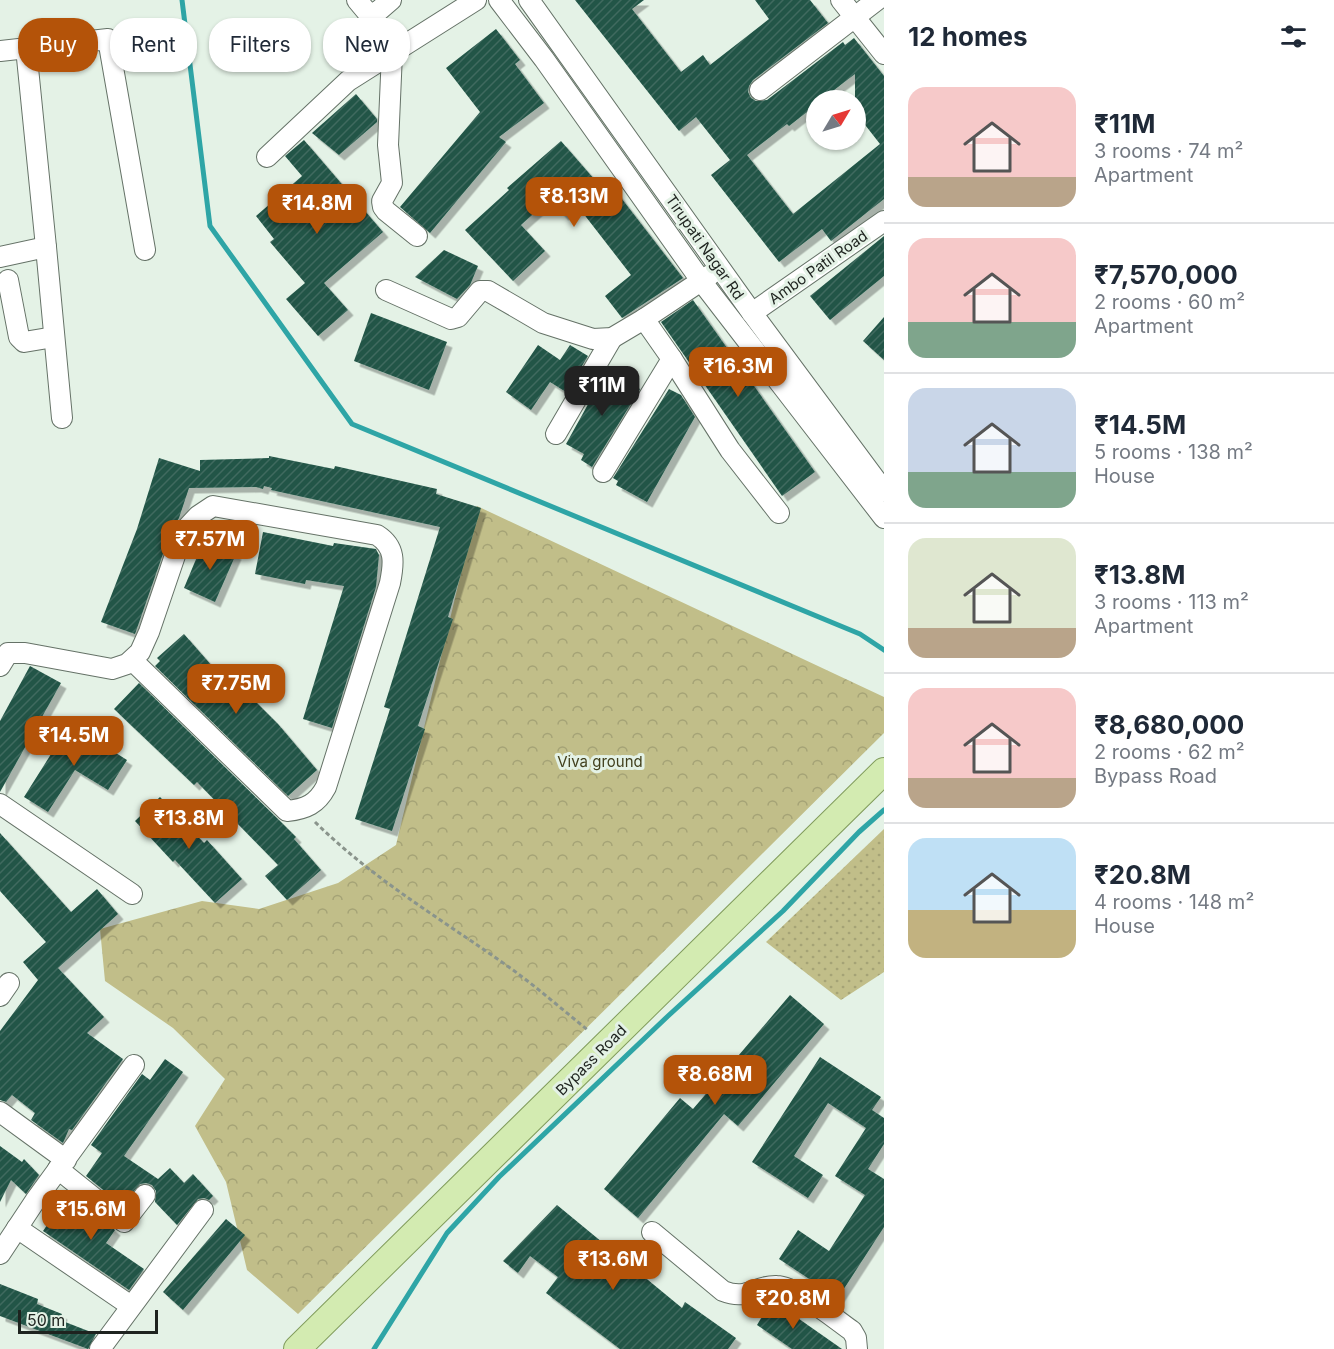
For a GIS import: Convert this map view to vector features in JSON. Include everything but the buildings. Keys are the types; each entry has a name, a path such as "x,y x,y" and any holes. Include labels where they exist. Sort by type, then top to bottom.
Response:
{"main road":[{"name":"Bypass Road","path":"307,1344 884,771"}],"street":[{"path":"357,0 367,12 376,13 391,0"},
{"path":"410,42 476,0"},
{"name":"Tirupati Nagar Rd","path":"529,0 752,314 884,491"},
{"path":"841,0 884,54"},
{"path":"760,90 877,0"},
{"path":"505,2 702,282 884,518"},
{"path":"98,40 108,39 145,250"},
{"path":"0,51 18,49"},
{"path":"28,72 62,418"},
{"path":"267,157 348,81 362,72"},
{"path":"391,72 388,145 392,183 382,201 382,207 417,236"},
{"name":"Ambo Patil Road","path":"752,314 884,221"},
{"path":"0,257 46,247"},
{"path":"386,290 451,319 458,316 480,291 488,291 543,323 593,339 612,338 644,320 720,268"},
{"path":"8,280 19,337 24,342 54,337"},
{"path":"644,320 672,359 730,450 779,513"},
{"path":"556,434 612,338"},
{"path":"603,471 672,359"},
{"path":"0,666 8,653 25,653 112,669 127,664 140,652 149,632 183,532 198,516 213,506 377,535 385,540 393,556 394,564 390,583 326,787 320,799 302,810 287,811 132,660"},
{"path":"0,804 132,894"},
{"path":"0,1254 134,1065"},
{"path":"0,1112 124,1222 146,1195"},
{"path":"100,1349 203,1210"},
{"path":"17,1228 131,1306"},
{"path":"652,1232 723,1291 735,1296 767,1286 792,1289 852,1331 856,1338 857,1349"}],"path":[{"path":"302,810 354,858 515,971 606,1045"}],"green space":[{"name":"Viva ground","path":"477,506 884,697 884,733 298,1314 247,1270 226,1182 195,1126 225,1079 173,1028 105,981 100,929 202,901 259,909 338,883 396,845"},
{"path":"884,829 884,972 841,1000 766,942"}],"waterway":[{"path":"182,0 210,226 352,424 860,634 884,650"},
{"path":"374,1349 447,1233 499,1177 668,1016 783,911 859,832 884,810"}]}
